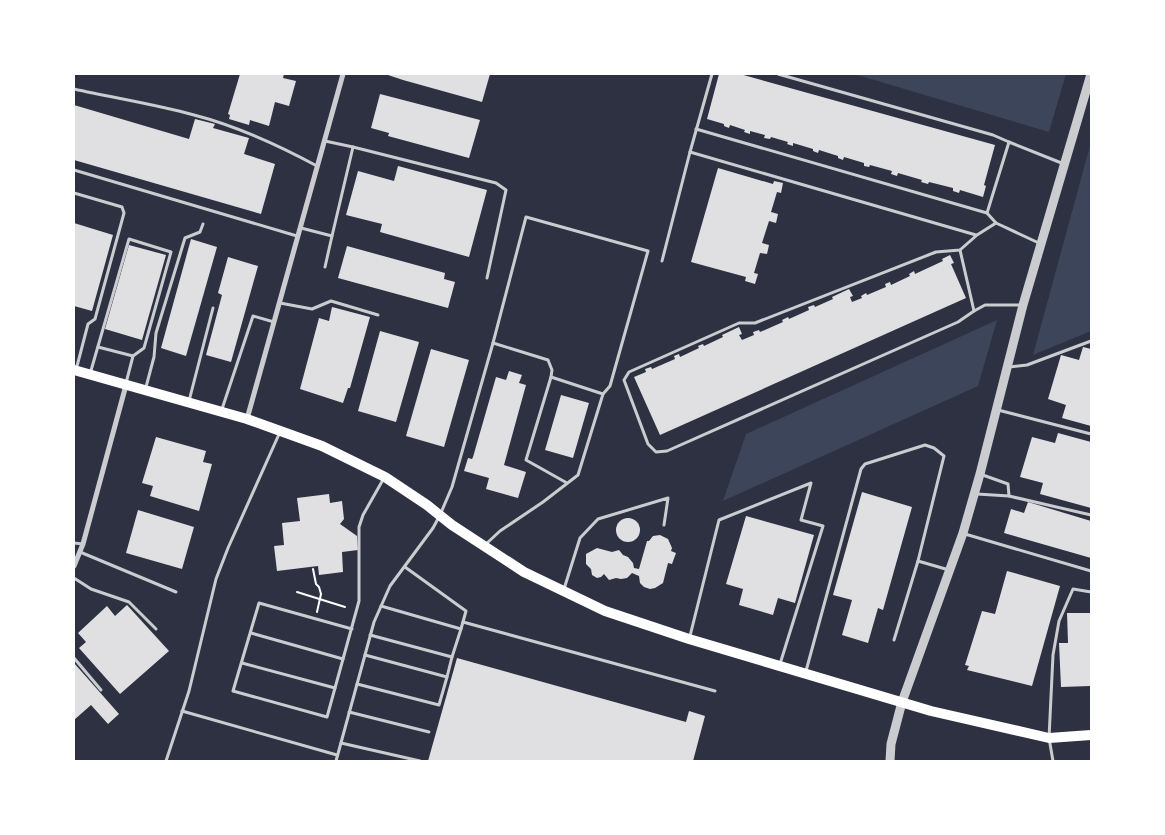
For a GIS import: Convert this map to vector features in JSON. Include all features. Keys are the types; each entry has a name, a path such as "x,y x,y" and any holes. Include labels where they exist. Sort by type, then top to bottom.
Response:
{"main road":[{"path":"75,370 221,412 322,446 384,477 483,546 524,572 605,611 804,675 931,711 1050,738 1091,735"}],"street":[{"path":"247,420 344,74"},
{"path":"890,761 891,744 902,702 963,533 975,494 1023,305 1091,74"},
{"path":"74,566 80,552 126,384"}],"lane":[{"path":"662,261 712,74"},
{"path":"778,74 993,135 1064,164"},
{"path":"74,89 194,115 238,129 286,149 317,167"},
{"path":"696,129 987,213 996,223 1041,244"},
{"path":"325,141 496,183 506,190 487,278"},
{"path":"987,213 1009,142"},
{"path":"325,267 353,147"},
{"path":"690,152 977,235"},
{"path":"74,170 298,236"},
{"path":"74,193 122,207 124,213 95,320 88,324 75,370"},
{"path":"336,761 370,635 381,606 390,586 440,515 452,487 493,343 526,216 648,250 610,386 603,394 578,475 543,502 500,530 483,546"},
{"path":"996,223 977,235 960,250 936,252 755,323 738,323 629,372 624,380 648,444 656,452 668,450 958,322 985,305 1023,305"},
{"path":"145,390 154,357 156,333 185,238 200,232 203,224"},
{"path":"300,228 332,236"},
{"path":"90,374 129,239 171,252 144,348 133,356 126,384"},
{"path":"960,250 974,311"},
{"path":"279,303 312,309 331,301 378,315"},
{"path":"188,403 213,308"},
{"path":"221,412 253,316 274,322"},
{"path":"1007,367 1027,365 1091,341"},
{"path":"493,343 548,360 552,370 551,377 526,460 567,483"},
{"path":"98,347 133,356"},
{"path":"551,377 603,394"},
{"path":"997,410 1091,434"},
{"path":"166,761 189,692 216,579 228,548 281,432"},
{"path":"804,675 861,469 865,464 925,445 934,448 944,456 918,561 894,640"},
{"path":"980,474 1008,484 1009,496"},
{"path":"352,629 259,603 233,690 327,717 352,629 359,601 359,527 363,515 377,494 384,477"},
{"path":"689,639 719,520 811,483 801,520 823,526 779,667"},
{"path":"975,494 1009,496 1091,515"},
{"path":"563,592 580,538 598,520 668,498 664,525"},
{"path":"963,533 1091,570"},
{"path":"74,543 82,544"},
{"path":"80,552 176,592"},
{"path":"918,561 950,570"},
{"path":"357,684 439,705 466,611 405,567"},
{"path":"74,578 91,589 130,602 156,629"},
{"path":"1053,761 1050,738 1053,655 1059,621 1073,589 1091,592"},
{"path":"381,606 461,628"},
{"path":"463,622 715,691"},
{"path":"251,633 343,659"},
{"path":"370,635 452,657"},
{"path":"365,655 447,677"},
{"path":"74,658 101,690"},
{"path":"242,663 335,688"},
{"path":"182,711 337,755"},
{"path":"349,712 429,732"},
{"path":"341,743 420,761"}],"path":[{"path":"313,568 316,584 321,594 315,619"},
{"path":"297,592 346,607"}],"shaded area":[{"path":"854,74 1066,74 1049,132"},
{"path":"1091,142 1091,331 1033,355"},
{"path":"997,320 978,386 723,501 746,434"}],"building":[{"path":"240,74 284,74 283,78 296,81 289,106 275,102 269,126 250,120 249,125 229,119 230,115 228,114"},
{"path":"388,74 490,74 482,102"},
{"path":"719,74 740,74 995,145 984,185 986,186 983,197 960,190 959,193 953,191 953,188 929,182 928,184 921,182 922,180 898,173 897,176 891,174 892,171 870,165 869,167 864,166 864,163 844,157 843,160 838,158 838,156 819,150 818,153 813,151 813,149 793,143 793,146 787,144 788,142 771,137 770,139 764,138 765,135 750,131 750,134 744,132 745,130 730,125 729,128 724,126 724,124 707,119"},
{"path":"380,94 480,120 469,158 388,136 389,133 371,128"},
{"path":"74,105 189,139 195,119 215,124 213,128 249,138 244,154 275,164 261,214 74,160"},
{"path":"398,166 487,190 469,257 380,232 382,224 346,215 358,171 394,181"},
{"path":"718,168 773,184 774,181 783,183 781,193 777,192 771,212 778,214 776,223 769,221 762,243 769,245 767,254 760,253 754,273 758,274 755,284 745,281 746,277 691,262"},
{"path":"74,223 113,235 92,311 74,306"},
{"path":"191,239 217,247 186,356 161,348"},
{"path":"129,245 166,255 142,340 105,329"},
{"path":"347,246 445,273 444,279 455,282 448,308 338,278"},
{"path":"950,255 954,263 951,264 966,298 660,435 634,377 646,372 645,369 651,367 652,369 675,359 674,356 679,354 680,357 699,348 698,346 703,344 704,346 723,337 722,335 739,327 742,334 739,335 742,340 754,335 753,332 759,330 760,332 783,322 782,320 788,317 789,319 809,310 808,307 814,305 815,307 849,289 853,296 850,297 852,302 862,298 861,296 866,293 867,295 886,287 885,284 890,282 891,285 910,276 909,274 914,271 915,274 943,261 942,259"},
{"path":"228,257 258,266 231,362 206,355 222,295 218,293"},
{"path":"332,307 370,317 350,388 348,388 343,403 300,389 319,318 329,321"},
{"path":"380,331 419,342 396,422 358,411"},
{"path":"1083,347 1091,349 1091,426 1062,418 1066,405 1048,399 1061,355 1079,360"},
{"path":"431,349 469,360 444,447 406,436"},
{"path":"509,371 522,375 519,383 526,385 504,465 526,472 518,498 486,489 489,478 464,471 468,458 472,459 473,457 496,377 506,380"},
{"path":"561,395 589,403 573,458 545,450"},
{"path":"1058,433 1091,442 1091,508 1040,494 1043,483 1020,477 1032,437 1055,443"},
{"path":"156,437 206,451 203,462 212,464 199,511 150,496 153,486 142,483"},
{"path":"862,492 912,507 883,610 878,608 868,643 842,635 852,600 833,595"},
{"path":"329,494 330,503 342,501 344,519 340,524 357,536 358,550 342,552 343,572 319,575 318,566 277,571 274,546 284,545 282,523 300,521 297,498"},
{"path":"1028,502 1091,521 1091,558 1004,533 1011,509 1024,513"},
{"path":"138,510 194,527 182,569 126,553"},
{"path":"746,516 814,535 795,603 778,598 773,615 739,605 743,589 726,584"},
{"path":"628,518 637,521 640,530 637,539 628,542 619,539 616,530 619,521"},
{"path":"660,535 668,539 672,548 671,551 676,553 672,564 668,563 663,583 655,588 644,587 640,583 639,576 632,573 627,578 621,579 609,580 604,574 597,578 592,575 591,569 586,564 586,554 597,548 612,552 619,550 633,563 634,568 639,569 647,541 653,536"},
{"path":"1007,571 1060,586 1032,686 967,670 969,666 965,665 982,611 995,614"},
{"path":"127,605 169,651 120,694 79,648 86,642 78,633 107,606 115,616"},
{"path":"1067,613 1091,613 1091,686 1061,687 1059,643 1068,643"},
{"path":"457,658 686,722 689,711 705,716 693,761 428,761"},
{"path":"74,663 119,714 108,724 91,705 74,720"}]}
